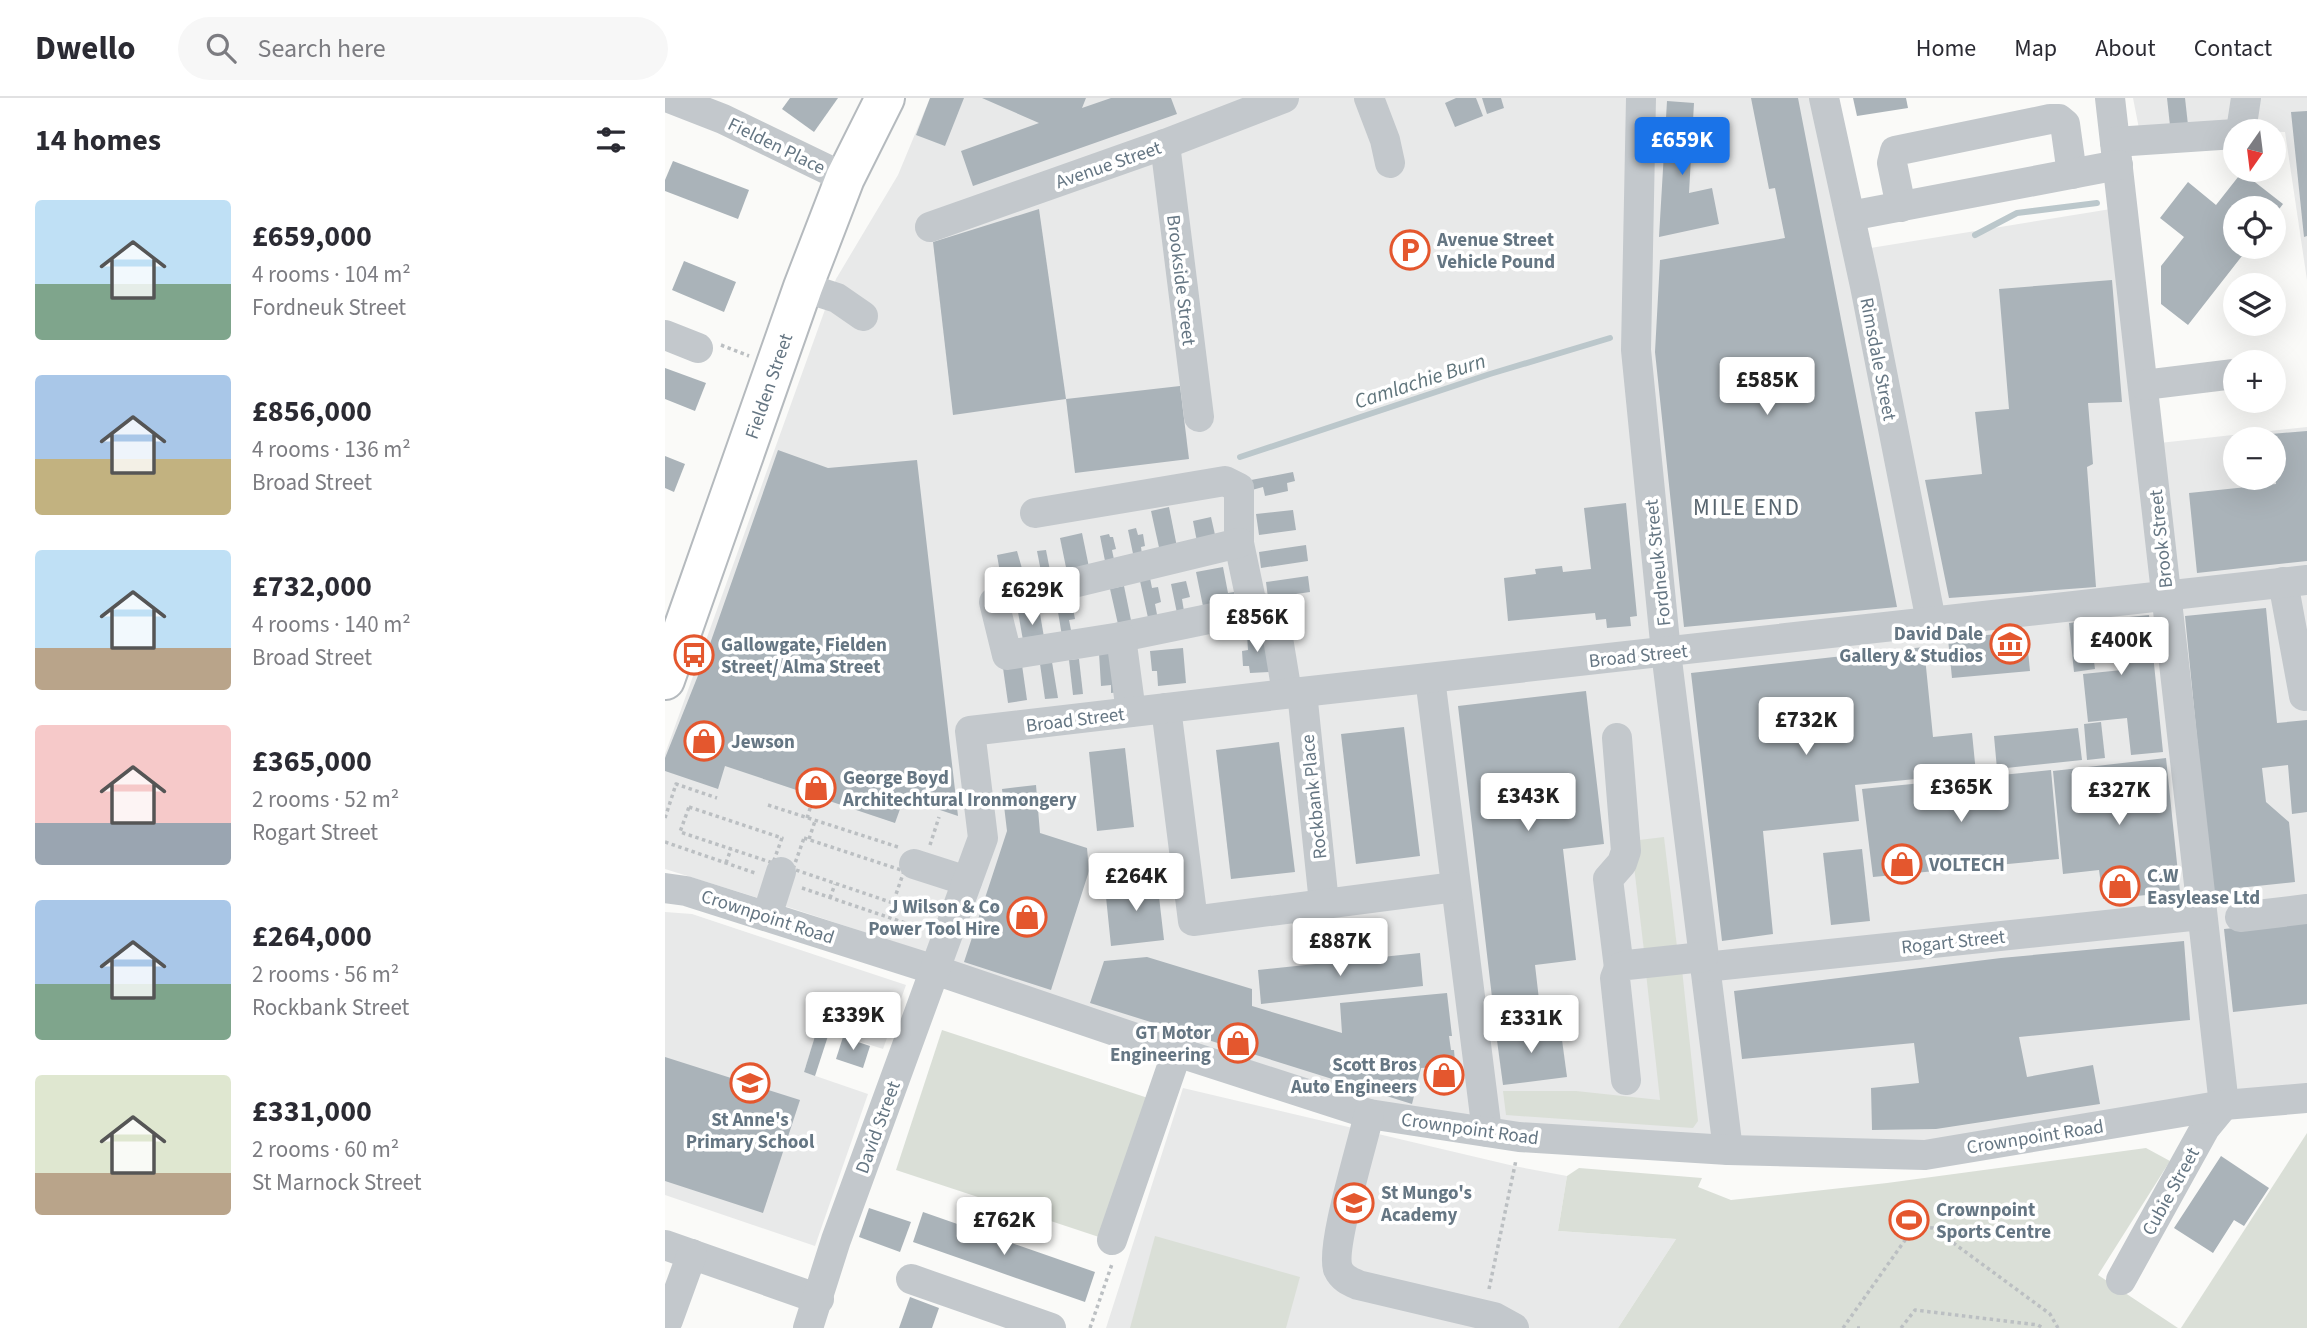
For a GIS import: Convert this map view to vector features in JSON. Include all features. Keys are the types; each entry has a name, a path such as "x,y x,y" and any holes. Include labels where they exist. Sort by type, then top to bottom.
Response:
{"main road":[{"name":"Fielden Street","path":"665,680 803,287 845,178 885,98"}],"street":[{"name":"Fielden Place","path":"669,98 726,108 845,178"},
{"name":"Avenue Street","path":"930,227 1165,144 1284,98"},
{"path":"1369,98 1390,163"},
{"name":"Fordneuk Street","path":"1641,98 1636,350 1666,652 1728,1150"},
{"name":"Rimsdale Street","path":"1824,98 1931,621"},
{"name":"Brook Street","path":"2110,98 2224,1105"},
{"path":"2243,119 2246,98"},
{"path":"1901,206 1892,163 1895,151 2050,118 2059,119 2065,124 2072,174"},
{"path":"1850,216 2072,174 2117,153 2223,136"},
{"name":"Brookside Street","path":"1165,144 1199,417"},
{"path":"803,287 837,298 863,316"},
{"path":"665,335 698,348"},
{"path":"2144,385 2223,375"},
{"path":"1035,513 1225,481 1239,488 1239,543 1253,610 1121,637 1007,655 994,602 1239,543"},
{"path":"2295,581 2304,696"},
{"name":"Broad Street","path":"970,732 1294,692 2295,581"},
{"name":"Rockbank Place","path":"1253,610 1262,608 1275,620 1294,692 1324,903"},
{"path":"1121,637 1131,712"},
{"path":"1430,678 1487,1132"},
{"path":"1166,708 1193,921 1455,887"},
{"name":"David Street","path":"819,1299 836,1240 983,838 970,732"},
{"path":"1617,738 1626,851 1622,863 1608,879 1619,968 1615,978 1626,1080"},
{"path":"915,856 967,881"},
{"path":"767,916 776,877"},
{"name":"Crownpoint Road","path":"665,888 686,891 767,916 1369,1114 1519,1137 1728,1150 1925,1155 2224,1105 2307,1098"},
{"path":"2240,917 2307,909"},
{"name":"Rogart Street","path":"1619,968 1627,965 1704,962 2201,915"},
{"path":"1112,1240 1177,1052"},
{"name":"Cubie Street","path":"2121,1280 2205,1128 2224,1105"},
{"path":"1369,1114 1340,1228 1336,1259 1344,1279 1358,1285 1494,1317 1514,1328"},
{"path":"668,1320 679,1249 819,1299 809,1328"},
{"path":"911,1279 981,1316 1051,1328"}],"path":[{"path":"698,348 708,340 775,367"},
{"path":"665,818 676,784 717,798"},
{"path":"807,818 814,796"},
{"path":"768,805 915,856 939,817"},
{"path":"689,807 782,838 773,863 731,849 680,832 689,807"},
{"path":"809,839 815,820"},
{"path":"804,838 809,839 904,871 893,903 793,869 804,838"},
{"path":"665,842 776,877 920,928"},
{"path":"726,863 731,849"},
{"path":"830,898 835,884"},
{"path":"1484,1315 1519,1137"},
{"path":"1843,1328 1915,1226 1933,1228 2050,1314 2058,1328"},
{"path":"1090,1328 1117,1251 1112,1240"},
{"path":"1901,1328 1915,1310 2038,1325 2043,1328"}],"shaded area":[{"path":"930,98 1812,98 1852,251 2111,209 2141,445 2223,436 2223,490 2286,490 2286,429 2307,427 2307,1107 1884,1162 1369,1114 958,963 665,869 665,754 836,279 898,175"},
{"path":"2133,98 2307,98 2307,280 2286,139 2286,119 2223,119 2223,133 2143,149"},
{"path":"1664,837 1677,947 1644,951 1631,841"},
{"name":"St Anne's Primary School","path":"665,912 692,914 906,985 883,1049 818,1028 804,1072 868,1094 815,1246 665,1195"},
{"path":"1682,969 1698,1121 1693,1128 1506,1115 1503,1091 1576,1091 1660,1100 1646,973"},
{"path":"942,1030 1151,1099 1105,1239 896,1170"},
{"name":"St Mungo's Academy","path":"1183,1088 1567,1176 1558,1231 1676,1239 1618,1328 1106,1328"},
{"path":"2307,1133 2307,1328 2181,1328"},
{"name":"Crownpoint Sports Centre","path":"2146,1148 2170,1161 2098,1275 2178,1328 1618,1328 1676,1239 1558,1231 1567,1176 1579,1168 1702,1178 1698,1187 1731,1200 1887,1183"},
{"path":"1155,1236 1300,1277 1286,1328 1130,1328"}],"building":[{"path":"790,98 838,98 814,132 782,109"},
{"path":"930,98 964,98 945,146 916,135"},
{"path":"982,98 1086,98 1082,108 1111,98 1171,98 1177,114 973,186 961,151 1039,123"},
{"path":"1456,98 1476,98 1483,116 1455,127 1445,103"},
{"path":"1482,98 1501,98 1504,108 1487,114"},
{"path":"1751,98 1798,98 1897,607 1684,627 1655,352 1660,260 1785,238 1775,188 1769,189"},
{"path":"1853,98 1906,98 1908,108 1857,116"},
{"path":"2167,98 2185,98 2189,134 2171,135"},
{"path":"1667,101 1694,103 1689,193 1712,188 1719,224 1659,237"},
{"path":"2307,111 2307,236 2304,237 2291,112"},
{"path":"673,161 749,190 738,219 665,191 665,180"},
{"path":"2188,182 2216,205 2223,196 2223,259 2240,259 2229,273 2223,273 2223,280 2188,325 2161,304 2161,266 2184,237 2160,218"},
{"path":"2234,182 2255,182 2273,196 2223,196"},
{"path":"1039,209 1066,399 953,415 933,242"},
{"path":"684,261 736,282 724,312 672,290"},
{"path":"2112,280 2122,402 2088,403 2093,464 2087,467 2096,587 1949,598 1925,480 1982,474 1975,412 2009,409 1999,289"},
{"path":"665,368 706,383 695,411 665,399"},
{"path":"1180,386 1189,459 1075,473 1066,399"},
{"path":"2307,431 2307,561 2197,573 2189,493 2223,489 2286,490 2286,433"},
{"path":"778,450 828,468 917,460 958,816 904,798 895,823 725,766 718,789 665,771 665,758 705,658"},
{"path":"665,456 685,464 674,492 665,488"},
{"path":"1293,472 1295,481 1287,483 1288,491 1265,496 1263,487 1252,490 1251,480"},
{"path":"1626,503 1637,616 1630,617 1631,626 1607,628 1606,619 1596,620 1595,613 1508,621 1504,578 1536,574 1535,569 1562,566 1563,572 1591,569 1584,508"},
{"path":"1169,507 1179,557 1162,561 1151,511"},
{"path":"1293,510 1296,530 1259,535 1256,514"},
{"path":"1211,517 1218,548 1199,552 1193,521"},
{"path":"1136,528 1138,535 1143,534 1145,546 1141,547 1143,561 1135,563 1128,530"},
{"path":"1082,533 1091,577 1069,582 1060,538"},
{"path":"1109,534 1113,537 1116,549 1112,550 1116,569 1107,571 1100,536"},
{"path":"1306,545 1308,561 1261,568 1259,552"},
{"path":"1046,550 1053,586 1044,587 1037,551"},
{"path":"1017,551 1027,586 1004,596 997,555"},
{"path":"1223,567 1228,593 1234,592 1237,607 1205,616 1196,572"},
{"path":"1308,576 1310,592 1268,598 1266,582"},
{"path":"1150,578 1152,588 1158,587 1161,602 1155,604 1159,625 1150,627 1140,581"},
{"path":"1186,581 1190,597 1182,599 1185,617 1178,618 1171,584"},
{"path":"1124,586 1133,630 1120,633 1110,589"},
{"path":"1071,598 1075,619 1069,620 1073,640 1063,642 1056,600"},
{"path":"1039,608 1045,643 1024,646 1018,612"},
{"path":"2266,608 2277,723 2307,720 2307,812 2292,814 2288,765 2262,768 2266,802 2289,822 2295,882 2238,888 2239,898 2213,901 2185,616"},
{"path":"2149,615 2163,752 2131,755 2127,718 2088,722 2083,674 2122,670 2120,651 2093,654 2095,669 2074,672 2069,623"},
{"path":"2026,631 2030,671 1952,678 1948,639"},
{"path":"1266,633 1269,672 1250,673 1249,666 1243,666 1242,651 1248,650 1247,635"},
{"path":"1924,647 1933,737 1972,733 1976,773 1855,785 1859,821 1763,831 1773,934 1722,941 1691,673"},
{"path":"1183,648 1186,683 1158,686 1157,671 1152,671 1150,651"},
{"path":"1117,651 1120,692 1111,693 1111,685 1101,686 1099,653"},
{"path":"1079,659 1083,694 1073,695 1069,660"},
{"path":"1052,662 1058,698 1045,699 1040,664"},
{"path":"1022,665 1027,700 1008,703 1003,668"},
{"path":"1586,691 1604,844 1563,849 1576,960 1535,965 1541,1017 1495,1023 1458,706"},
{"path":"2101,722 2105,758 2087,760 2084,724"},
{"path":"1404,727 1420,856 1356,864 1341,734"},
{"path":"2078,728 2082,760 1997,769 1994,736"},
{"path":"1279,742 1295,872 1231,879 1216,750"},
{"path":"1125,748 1134,827 1097,831 1089,752"},
{"path":"2166,758 2180,892 2103,899 2099,870 2063,874 2053,771"},
{"path":"2051,770 2059,859 1873,877 1862,789"},
{"name":"J Wilson & Co Power Tool Hire","path":"1036,785 1040,833 1087,848 1089,871 1051,990 964,962 1007,831 1002,789"},
{"path":"1862,849 1870,921 1831,925 1823,853"},
{"path":"1156,871 1164,940 1111,946 1106,897 1133,894 1131,874"},
{"path":"2307,921 2307,1004 2233,1012 2224,929"},
{"path":"2184,941 2190,1020 2019,1037 2027,1077 2093,1065 2100,1104 1936,1129 1872,1130 1871,1088 1919,1083 1914,1043 1742,1059 1734,991 2001,958"},
{"path":"1420,953 1423,986 1261,1004 1258,970"},
{"path":"1147,957 1252,989 1252,1006 1342,1033 1340,1003 1447,993 1452,1036 1449,1036 1451,1050 1454,1050 1457,1084 1436,1086 1434,1067 1421,1068 1412,1104 1090,1003 1104,961"},
{"path":"1560,1025 1567,1077 1503,1085 1496,1033"},
{"path":"816,1033 828,1036 815,1076 804,1072"},
{"path":"843,1037 870,1046 863,1068 836,1059"},
{"path":"665,1057 800,1100 763,1213 665,1181"},
{"path":"2221,1156 2269,1188 2244,1226 2234,1220 2213,1253 2174,1228"},
{"path":"869,1208 911,1222 900,1252 859,1237"},
{"path":"923,1212 1095,1272 1085,1302 913,1242"},
{"path":"910,1297 939,1308 932,1328 899,1328"}],"waterway":[{"name":"Camlachie Burn","path":"1975,235 2017,213 2097,203"},
{"name":"Camlachie Burn","path":"1240,457 1490,374 1610,338"}],"place":[{"name":"Avenue Street Vehicle Pound","path":"1410,250"},
{"name":"David Dale Gallery & Studios","path":"2010,644"},
{"name":"Gallowgate, Fielden Street/ Alma Street","path":"694,655"},
{"name":"Jewson","path":"704,741"},
{"name":"George Boyd Architechtural Ironmongery","path":"816,788"},
{"name":"VOLTECH","path":"1902,864"},
{"name":"C.W Easylease Ltd","path":"2120,886"},
{"name":"J Wilson & Co Power Tool Hire","path":"1027,917"},
{"name":"GT Motor Engineering","path":"1238,1043"},
{"name":"Scott Bros Auto Engineers","path":"1444,1075"},
{"name":"St Anne's Primary School","path":"750,1083"},
{"name":"St Mungo's Academy","path":"1354,1203"},
{"name":"Crownpoint Sports Centre","path":"1909,1220"}],"district":[{"name":"MILE END","path":"1747,507"}]}
